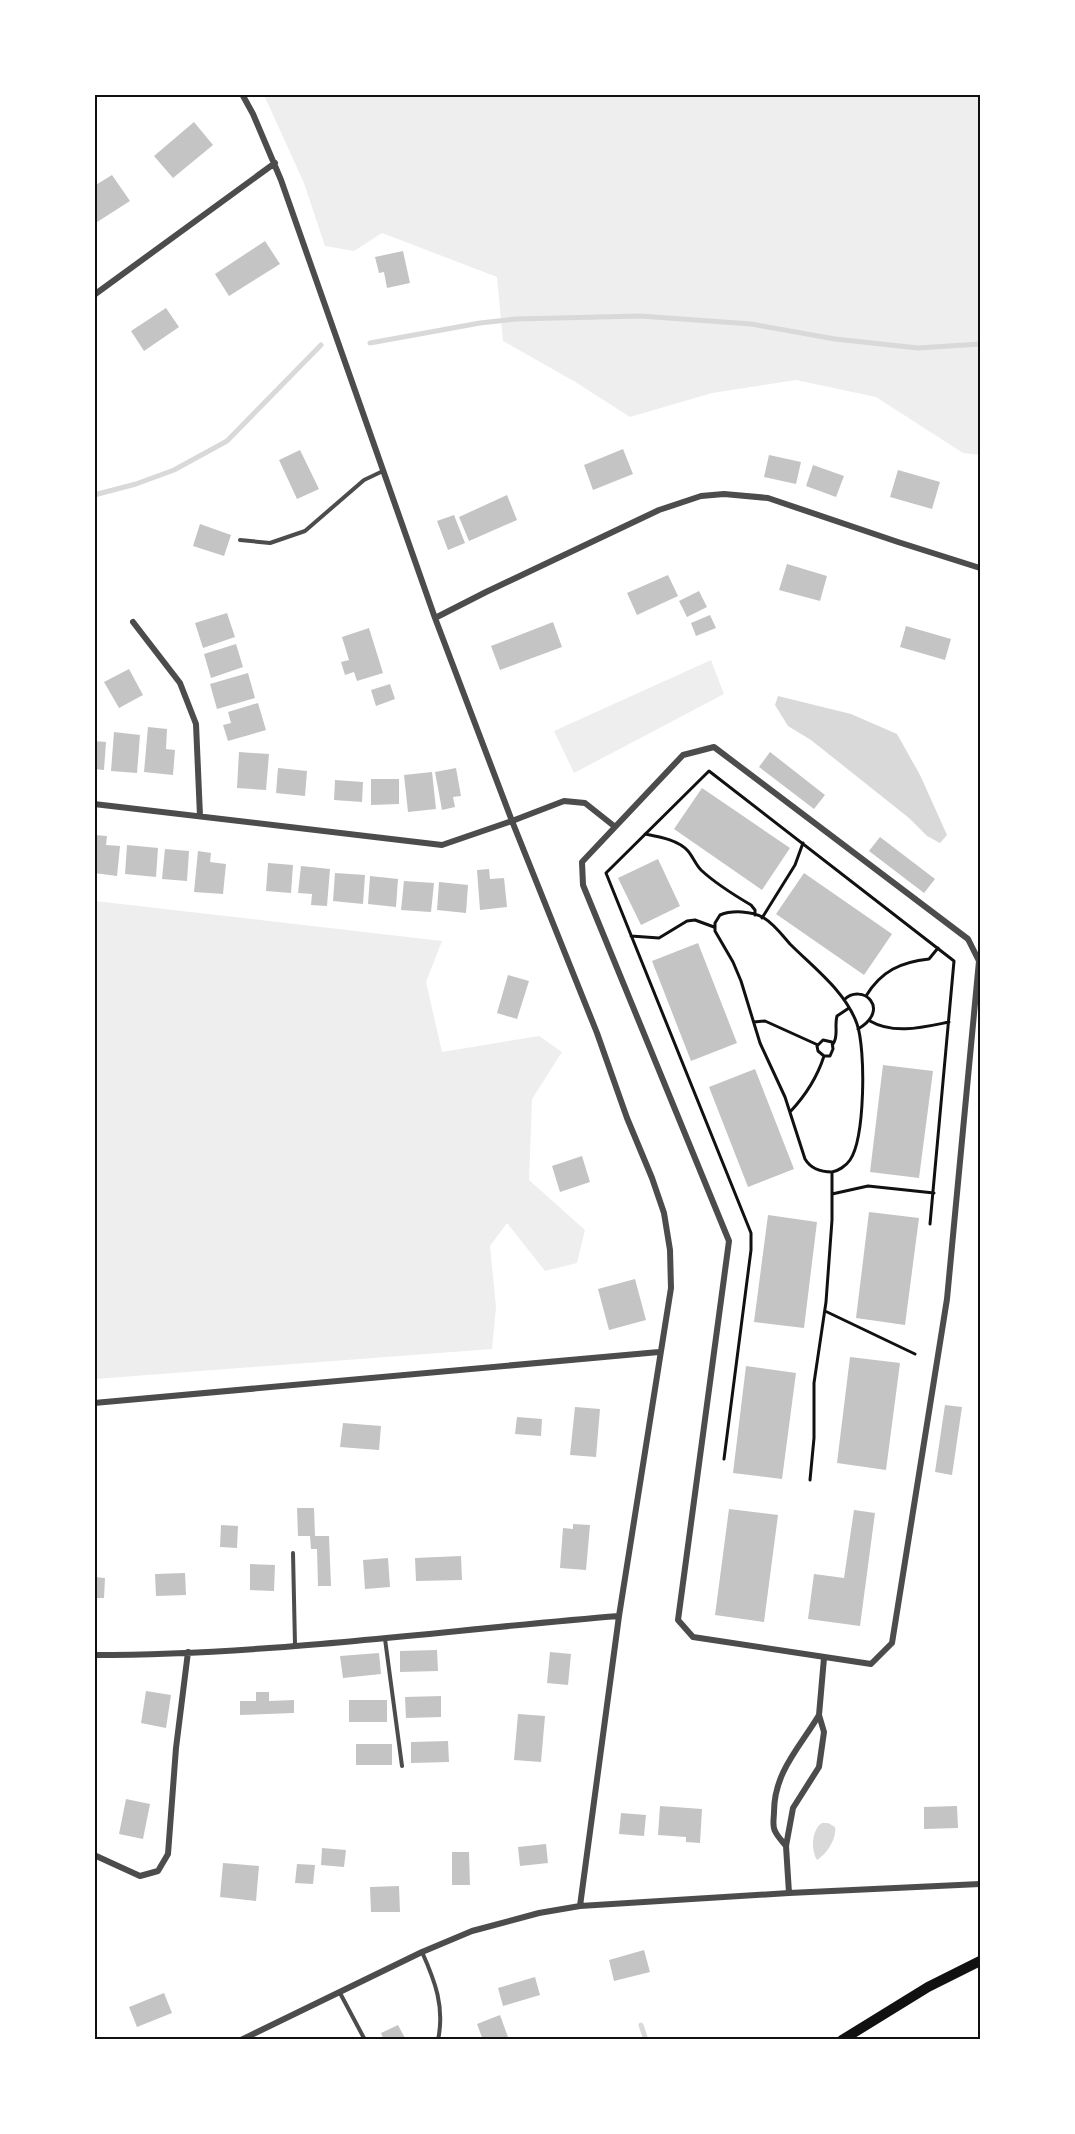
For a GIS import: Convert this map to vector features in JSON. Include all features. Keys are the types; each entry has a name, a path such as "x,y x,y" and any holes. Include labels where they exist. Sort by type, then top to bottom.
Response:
{"main road":[{"path":"842,2040 928,1987 981,1961"}],"street":[{"path":"242,94 274,163 435,618 512,821 597,1033 664,1214 670,1250 671,1288 619,1616 580,1906"},
{"path":"94,295 274,163"},
{"path":"435,618 659,510 701,496 724,494 768,498 981,568"},
{"path":"133,622 180,683 196,724 200,816"},
{"path":"714,747 968,939 979,961 947,1299 892,1643 871,1664 824,1658 693,1637 678,1620 729,1240 583,885 582,862 614,826 683,754 714,747"},
{"path":"94,804 442,845 564,801 585,803 614,826"},
{"path":"94,1403 660,1352"},
{"path":"94,1655 295,1646 619,1616"},
{"path":"94,1855 140,1876 158,1871 168,1854 176,1748 188,1652"},
{"path":"789,1893 786,1846 793,1808 819,1767 820,1761 824,1732 819,1715 824,1658"},
{"path":"786,1846 774,1829 774,1803 780,1777 787,1761 819,1715"},
{"path":"241,2040 422,1952 472,1931 513,1919 580,1906 981,1884"}],"lane":[{"path":"240,540 270,543 305,531 364,480 383,471"},
{"path":"292,1553 295,1646"},
{"path":"386,1639 402,1766"},
{"path":"422,1952 440,1999 442,2023 438,2040"},
{"path":"340,1993 365,2040"}],"path":[{"path":"724,1459 751,1250 751,1233 606,873 709,771 954,961 930,1224"},
{"path":"645,834 673,841 688,851 701,870 717,884 751,905 755,915"},
{"path":"762,918 795,865 803,843"},
{"path":"631,936 659,938 687,921 695,920 714,927 733,962 760,1043 785,1097 809,1165 818,1171 835,1172 850,1160 857,1138 863,1089 861,1038 849,1008 844,1000 762,918 734,912 720,915 714,927"},
{"path":"866,996 878,980 901,964 929,959 938,948"},
{"path":"844,1000 851,994 859,993 866,996 874,1006 874,1014 870,1021 858,1029"},
{"path":"824,1056 832,1053 837,1037 835,1026 837,1016 849,1008"},
{"path":"754,1022 765,1021 818,1045"},
{"path":"870,1021 893,1028 906,1029 949,1022"},
{"path":"824,1056 818,1051 818,1045 823,1040 833,1044"},
{"path":"790,1112 803,1099 824,1056"},
{"path":"810,1480 814,1438 814,1383 825,1311 832,1220 831,1172"},
{"path":"832,1194 868,1186 934,1193"},
{"path":"825,1311 915,1354"}],"shaded area":[{"path":"264,95 980,95 980,455 963,453 876,397 796,380 712,393 630,417 577,383 503,341 497,277 382,233 354,251 325,246 304,183"},
{"path":"711,660 724,694 574,773 554,731"},
{"path":"778,696 851,714 897,734 920,775 947,835 940,843 927,836 909,818 811,740 788,726 775,705"},
{"path":"95,901 442,941 426,982 442,1052 539,1036 562,1052 532,1099 529,1180 585,1230 577,1263 545,1271 507,1223 490,1246 496,1307 492,1349 95,1379"},
{"path":"822,1823 835,1827 835,1831 830,1845 817,1860 813,1841 818,1826"}],"building":[{"path":"194,122 213,145 173,178 154,156"},
{"path":"112,175 130,201 94,224 94,186"},
{"path":"265,241 280,264 229,296 215,274"},
{"path":"403,251 410,283 387,288 384,272 379,273 375,257"},
{"path":"166,308 179,327 144,351 131,331"},
{"path":"623,449 633,474 593,490 584,465"},
{"path":"300,450 319,489 297,499 279,460"},
{"path":"769,455 801,462 796,484 764,477"},
{"path":"813,465 844,476 836,497 806,486"},
{"path":"898,470 940,482 932,509 890,497"},
{"path":"507,495 517,520 469,541 459,517"},
{"path":"454,515 465,543 448,550 437,521"},
{"path":"200,524 231,535 224,556 193,546"},
{"path":"787,564 827,576 820,601 779,590"},
{"path":"668,575 678,596 637,615 627,593"},
{"path":"699,591 707,607 687,617 679,601"},
{"path":"227,613 235,637 203,648 195,623"},
{"path":"710,615 716,628 696,636 691,623"},
{"path":"553,622 562,647 500,670 491,646"},
{"path":"906,626 951,639 945,660 900,647"},
{"path":"369,628 383,673 357,681 354,672 345,675 341,662 349,660 342,637"},
{"path":"236,644 243,667 211,678 204,654"},
{"path":"129,669 143,695 119,708 104,682"},
{"path":"248,673 255,698 217,709 210,684"},
{"path":"390,684 395,699 376,706 371,690"},
{"path":"258,703 266,730 228,741 223,725 231,723 228,712"},
{"path":"148,727 167,729 166,749 175,750 173,775 144,772"},
{"path":"114,732 140,735 137,773 111,771"},
{"path":"94,741 106,742 104,770 94,769"},
{"path":"239,752 269,754 266,790 237,788"},
{"path":"770,752 825,795 814,809 759,767"},
{"path":"278,768 307,771 305,796 276,793"},
{"path":"456,768 461,796 453,797 455,807 442,810 435,772"},
{"path":"432,772 436,809 408,812 404,775"},
{"path":"371,779 399,779 399,804 371,805"},
{"path":"335,780 363,782 362,802 334,800"},
{"path":"702,788 790,848 762,890 674,829"},
{"path":"94,835 107,836 106,845 120,846 117,876 94,873"},
{"path":"880,837 935,879 924,893 869,851"},
{"path":"127,845 158,848 156,877 125,874"},
{"path":"165,849 189,851 187,881 162,879"},
{"path":"198,851 211,853 210,862 226,864 223,894 194,892"},
{"path":"658,859 680,906 641,925 618,878"},
{"path":"268,863 293,865 291,893 266,891"},
{"path":"301,866 330,869 327,906 311,905 312,894 298,893"},
{"path":"489,869 490,879 504,878 507,907 480,910 477,870"},
{"path":"335,873 365,875 363,904 333,901"},
{"path":"804,873 892,934 864,975 776,914"},
{"path":"370,876 398,879 396,907 368,904"},
{"path":"404,881 434,883 431,912 401,910"},
{"path":"439,882 468,885 466,913 437,910"},
{"path":"698,943 737,1043 691,1061 652,961"},
{"path":"508,975 529,981 517,1019 497,1013"},
{"path":"883,1065 933,1071 919,1178 870,1172"},
{"path":"755,1069 794,1169 748,1187 709,1087"},
{"path":"582,1156 590,1182 560,1192 552,1166"},
{"path":"869,1212 919,1218 905,1325 856,1318"},
{"path":"768,1215 817,1222 804,1328 754,1322"},
{"path":"635,1279 646,1320 609,1330 598,1289"},
{"path":"850,1357 900,1363 886,1470 837,1463"},
{"path":"746,1366 796,1373 782,1479 733,1473"},
{"path":"945,1405 962,1407 952,1475 935,1472"},
{"path":"575,1407 600,1409 596,1457 570,1455"},
{"path":"517,1417 542,1419 541,1436 515,1434"},
{"path":"343,1423 381,1426 379,1450 340,1447"},
{"path":"297,1508 314,1508 315,1536 329,1536 331,1586 318,1586 317,1549 311,1549 310,1536 298,1536"},
{"path":"729,1509 778,1515 764,1622 715,1615"},
{"path":"854,1510 875,1513 860,1626 808,1619 814,1574 844,1578"},
{"path":"573,1524 590,1525 586,1570 560,1568 563,1528 573,1529"},
{"path":"221,1525 238,1526 237,1548 220,1547"},
{"path":"461,1556 462,1580 416,1581 415,1558"},
{"path":"388,1558 390,1587 365,1589 363,1560"},
{"path":"250,1564 275,1565 274,1591 250,1590"},
{"path":"185,1573 186,1595 156,1596 155,1574"},
{"path":"94,1577 105,1578 104,1598 94,1598"},
{"path":"437,1650 438,1671 400,1672 400,1651"},
{"path":"550,1652 571,1654 568,1685 547,1683"},
{"path":"379,1653 381,1674 343,1678 340,1656"},
{"path":"146,1691 171,1695 166,1728 141,1723"},
{"path":"256,1692 269,1692 269,1701 294,1700 294,1713 240,1715 240,1701 256,1701"},
{"path":"441,1696 441,1717 406,1718 405,1697"},
{"path":"349,1700 387,1700 387,1722 349,1722"},
{"path":"518,1714 545,1716 541,1762 514,1760"},
{"path":"448,1741 449,1762 411,1763 411,1742"},
{"path":"356,1744 392,1744 392,1765 356,1765"},
{"path":"126,1799 150,1804 143,1839 119,1834"},
{"path":"660,1806 702,1809 700,1843 686,1842 686,1837 658,1835"},
{"path":"957,1806 958,1828 924,1829 924,1807"},
{"path":"621,1813 646,1815 644,1836 619,1834"},
{"path":"546,1844 548,1863 520,1866 518,1847"},
{"path":"322,1848 346,1850 344,1867 321,1865"},
{"path":"452,1852 469,1852 470,1885 452,1885"},
{"path":"223,1863 259,1866 256,1901 220,1897"},
{"path":"297,1864 315,1865 313,1884 295,1883"},
{"path":"399,1886 400,1912 371,1912 370,1887"},
{"path":"644,1950 650,1972 614,1981 609,1960"},
{"path":"535,1977 540,1995 503,2006 498,1988"},
{"path":"164,1993 172,2013 137,2027 129,2007"},
{"path":"500,2015 509,2040 483,2040 477,2024"},
{"path":"398,2025 406,2040 384,2040 381,2033"}],"waterway":[{"path":"370,343 480,323 516,319 640,316 751,324 835,339 918,348 980,344"},
{"path":"94,495 136,484 174,470 227,441 321,345"},
{"path":"641,2025 646,2040"}]}
